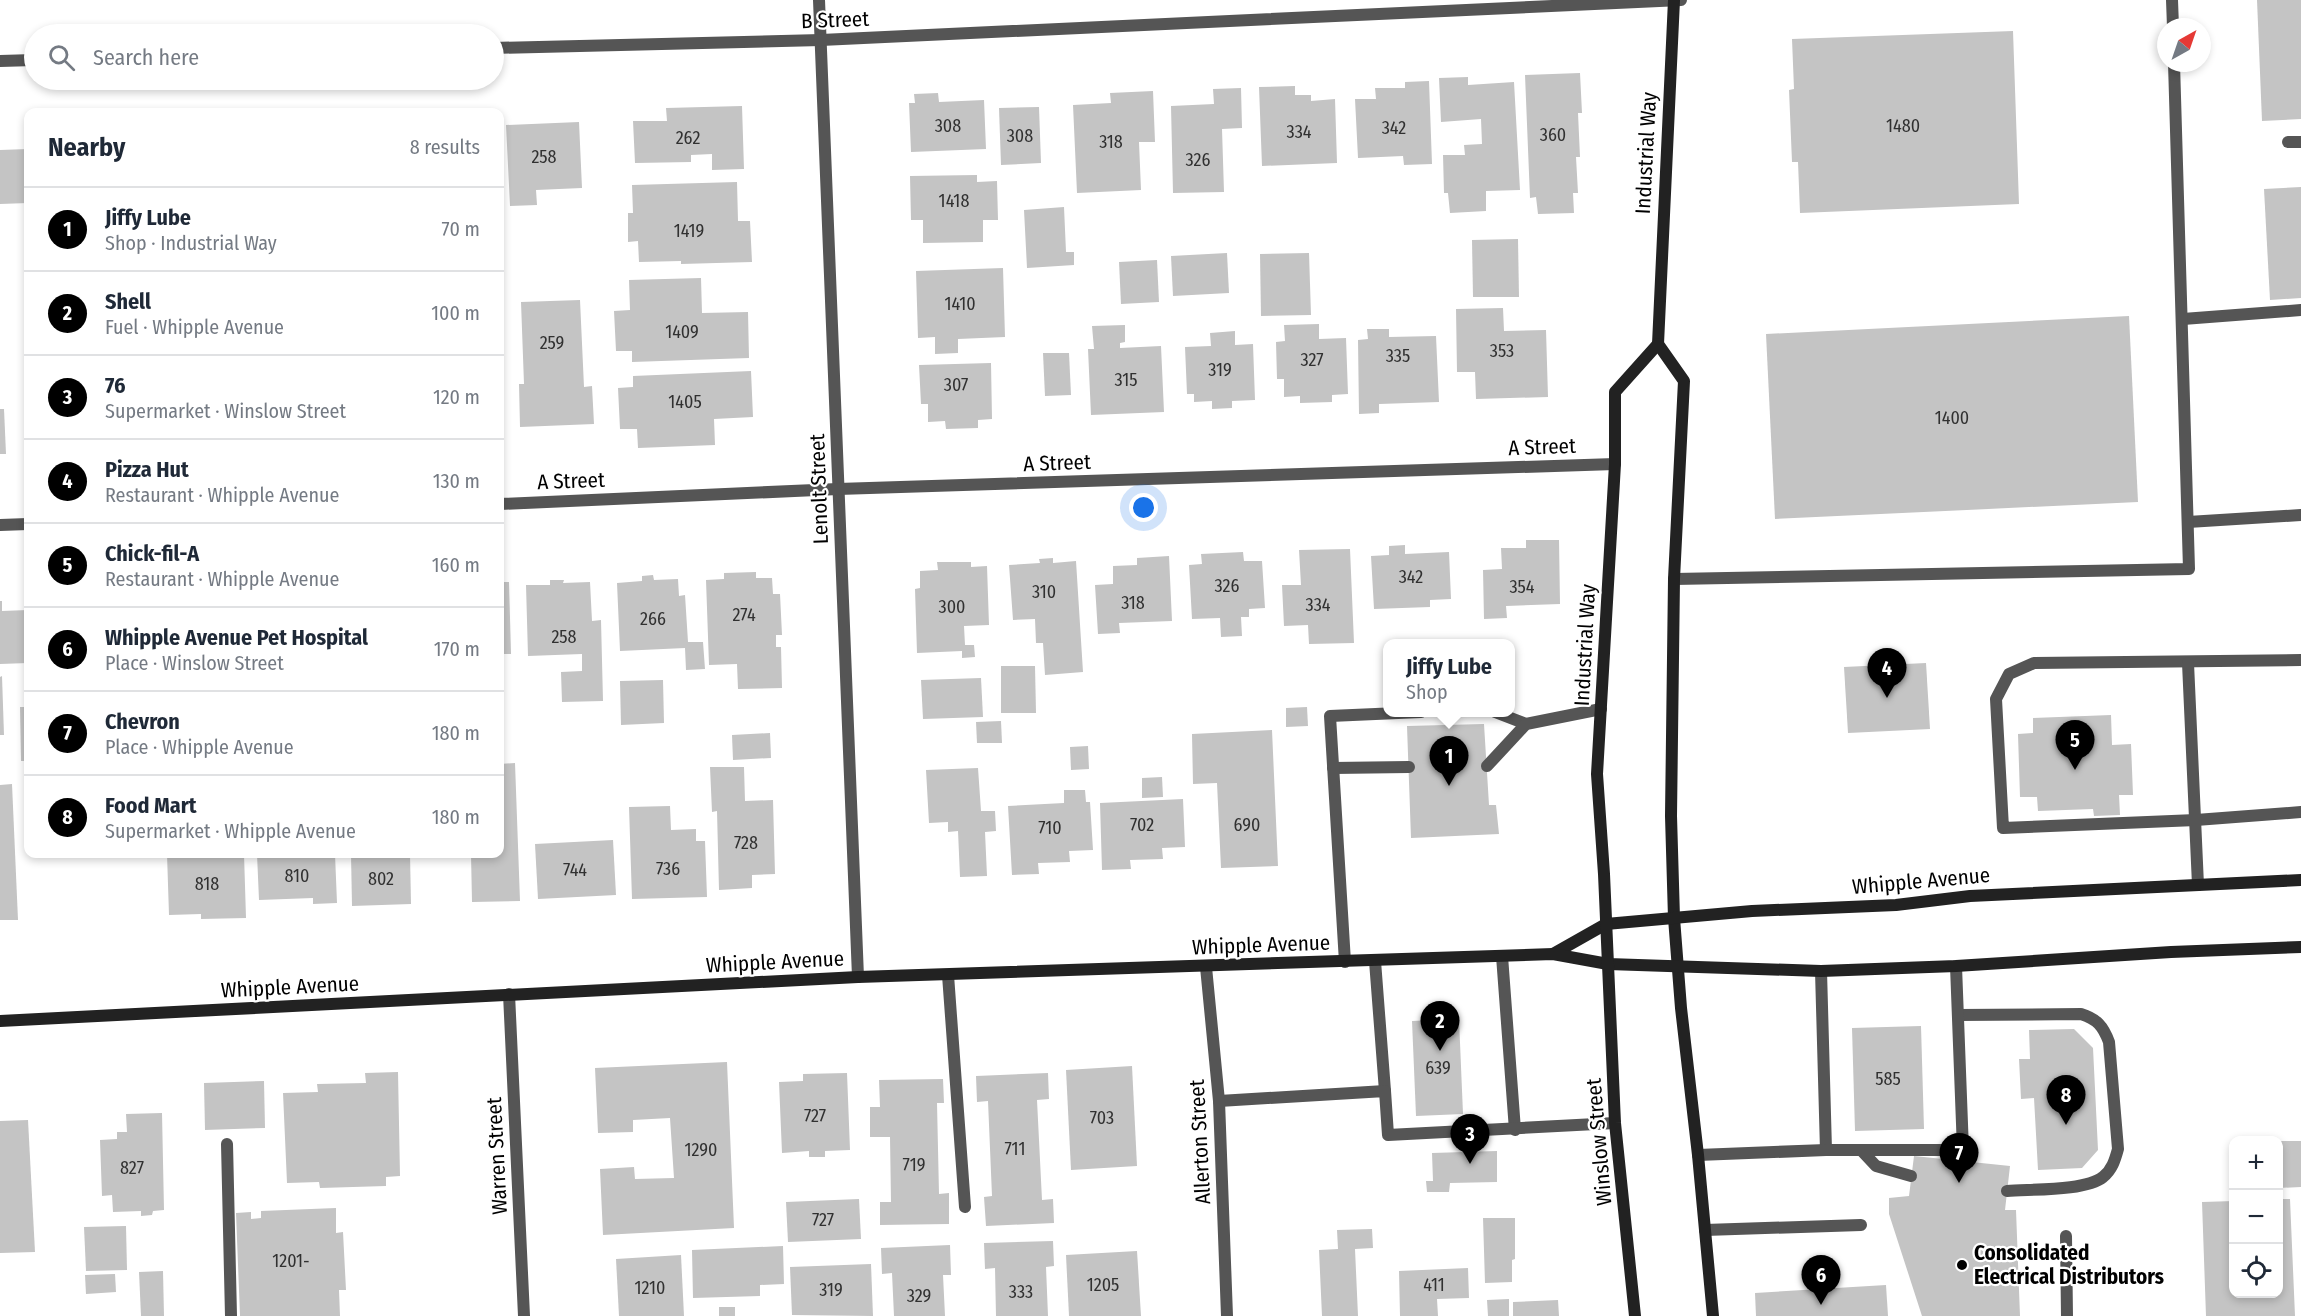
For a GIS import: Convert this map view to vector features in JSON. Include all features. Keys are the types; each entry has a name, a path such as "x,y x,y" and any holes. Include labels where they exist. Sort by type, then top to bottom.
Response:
{"main road":[{"name":"Industrial Way","path":"1608,964 1597,774 1615,464 1615,392 1658,344 1674,0"},
{"path":"1658,344 1684,381 1674,579 1671,816 1674,918 1713,1316"},
{"name":"Whipple Avenue","path":"1553,954 1606,924 1758,911 1896,905 1970,896 2301,880"},
{"name":"Whipple Avenue","path":"0,1021 858,977 1553,954 1608,964 1821,971 2301,947"},
{"name":"Winslow Street","path":"1608,964 1615,1123 1635,1316"}],"street":[{"name":"Lenolt Street","path":"819,0 858,977"},
{"name":"B Street","path":"504,48 821,40 1681,0"},
{"path":"2172,0 2173,18"},
{"path":"0,60 24,60"},
{"path":"1674,579 2189,569 2174,72"},
{"path":"2183,319 2301,310"},
{"name":"A Street","path":"504,504 838,489 1615,464"},
{"path":"2187,522 2301,515"},
{"path":"0,525 24,524"},
{"path":"2301,660 2034,663 2009,674 1996,699 2003,828 2301,813"},
{"path":"2188,663 2198,885"},
{"path":"1508,717 1526,724 1601,709"},
{"path":"1345,962 1330,716 1383,714"},
{"path":"1486,766 1526,724"},
{"path":"1333,768 1409,767"},
{"path":"1502,956 1515,1130"},
{"path":"1375,961 1388,1135 1615,1123"},
{"path":"1698,1155 1826,1150 1963,1150 1956,966"},
{"name":"Allerton Street","path":"1206,967 1219,1101 1227,1316"},
{"path":"1821,971 1826,1150"},
{"path":"948,975 965,1207"},
{"name":"Warren Street","path":"509,994 524,1316"},
{"path":"1958,1015 2081,1014 2093,1018 2103,1027 2109,1042 2118,1149 2113,1165 2103,1177 2088,1185 2007,1191"},
{"path":"1219,1101 1385,1091"},
{"path":"227,1144 231,1316"},
{"path":"1861,1150 1876,1166 1911,1176"},
{"path":"1705,1230 1861,1225"},
{"path":"2066,1236 2067,1316"}],"building":[{"path":"2257,0 2301,0 2301,119 2262,121"},
{"path":"2013,31 2019,204 1800,213 1798,162 1792,162 1789,90 1794,89 1792,39"},
{"path":"1580,73 1582,113 1578,113 1580,157 1576,157 1578,193 1573,193 1574,213 1538,214 1536,197 1530,198 1525,75"},
{"path":"1468,77 1468,85 1514,82 1520,190 1486,191 1486,211 1450,213 1448,193 1444,193 1443,155 1465,155 1464,145 1482,144 1481,119 1441,122 1439,78"},
{"path":"1429,81 1432,164 1404,165 1403,156 1358,158 1355,99 1376,99 1375,88 1405,88 1405,82"},
{"path":"1295,86 1295,95 1311,95 1311,101 1335,99 1337,163 1262,166 1259,87"},
{"path":"1241,88 1242,128 1222,129 1224,192 1173,193 1171,106 1214,104 1213,89"},
{"path":"1153,91 1155,142 1139,142 1141,190 1077,193 1073,105 1111,103 1110,93"},
{"path":"938,93 939,102 984,100 986,149 911,152 909,103 915,103 914,94"},
{"path":"742,106 744,169 712,170 712,154 691,155 691,162 635,163 633,121 667,121 666,108"},
{"path":"1039,107 1041,163 1001,165 999,108"},
{"path":"579,122 582,188 536,190 537,205 510,206 506,125"},
{"path":"24,149 24,203 0,204 0,150"},
{"path":"977,175 977,182 997,181 998,220 983,220 983,242 923,243 923,220 911,220 910,176"},
{"path":"737,182 738,221 750,221 752,262 681,264 681,261 639,262 638,241 628,242 628,213 633,213 632,185"},
{"path":"2301,187 2301,298 2270,300 2264,189"},
{"path":"1064,207 1066,252 1074,252 1074,265 1027,268 1024,210"},
{"path":"1518,239 1519,297 1473,297 1472,240"},
{"path":"1227,253 1229,293 1173,296 1171,256"},
{"path":"1309,253 1311,315 1261,316 1260,254"},
{"path":"1157,260 1159,302 1121,304 1119,262"},
{"path":"1003,268 1005,337 958,339 958,353 935,354 935,337 918,338 916,271"},
{"path":"701,278 702,313 748,312 749,358 632,362 632,351 616,351 614,311 630,310 629,280"},
{"path":"580,300 584,387 592,386 594,424 520,427 519,384 524,384 521,302"},
{"path":"1503,308 1504,331 1546,330 1548,397 1476,399 1475,372 1457,372 1456,309"},
{"path":"2129,316 2138,502 1775,519 1766,334"},
{"path":"1319,324 1319,339 1346,338 1348,394 1332,395 1332,402 1300,403 1300,396 1284,397 1284,379 1277,379 1276,342 1285,341 1284,325"},
{"path":"1125,325 1125,342 1120,343 1120,348 1161,346 1164,412 1091,415 1088,349 1094,349 1092,326"},
{"path":"1367,329 1389,329 1389,337 1436,336 1439,402 1379,404 1379,413 1359,414 1358,340 1368,339"},
{"path":"1235,331 1235,345 1253,344 1255,400 1232,401 1232,408 1212,409 1212,401 1194,402 1194,394 1187,394 1185,347 1211,346 1210,333"},
{"path":"1043,353 1069,353 1071,395 1045,396"},
{"path":"991,363 992,419 978,420 978,428 946,429 945,421 928,422 928,404 921,404 919,365"},
{"path":"751,371 753,417 714,419 715,445 638,448 637,429 620,429 618,388 633,387 633,376"},
{"path":"0,409 4,409 6,454 0,454"},
{"path":"1526,540 1559,540 1560,604 1506,606 1507,618 1484,619 1483,570 1502,569 1501,548 1526,548"},
{"path":"1405,545 1405,554 1449,552 1451,599 1430,600 1430,607 1374,609 1371,556 1389,555 1389,546"},
{"path":"1350,549 1354,643 1309,644 1308,625 1284,626 1282,585 1301,585 1299,550"},
{"path":"1243,552 1244,561 1262,561 1265,608 1249,609 1249,617 1241,617 1242,636 1221,637 1220,618 1192,619 1189,565 1202,564 1201,554"},
{"path":"1169,556 1172,621 1119,623 1120,633 1098,634 1095,585 1113,584 1113,566 1137,565 1137,558"},
{"path":"1053,558 1053,563 1076,561 1083,672 1045,675 1043,643 1036,643 1035,619 1013,620 1009,565 1040,563 1039,559"},
{"path":"937,562 971,562 971,567 987,566 989,625 964,626 965,645 974,645 975,657 962,658 962,651 917,653 915,589 920,588 920,571 938,570"},
{"path":"756,572 756,578 772,578 773,594 780,594 782,635 776,635 776,647 781,647 782,688 738,689 737,664 709,665 706,580 724,579 724,573"},
{"path":"653,575 654,580 678,579 679,596 685,595 688,642 703,642 705,669 686,670 685,648 620,651 617,583 642,581 642,576"},
{"path":"550,580 564,580 563,583 590,582 592,621 601,620 603,701 562,702 561,672 582,671 582,654 528,656 526,585 550,585"},
{"path":"504,582 509,582 511,654 504,654"},
{"path":"0,601 2,601 2,611 24,610 24,663 0,664"},
{"path":"1926,663 1930,729 1848,733 1844,667"},
{"path":"1001,666 1035,666 1036,713 1001,713"},
{"path":"2,676 4,735 0,735 0,677"},
{"path":"981,678 983,717 923,719 921,680"},
{"path":"663,680 664,723 621,725 620,681"},
{"path":"20,707 24,707 24,761 21,761"},
{"path":"1307,707 1308,726 1286,727 1286,708"},
{"path":"2111,715 2112,745 2131,744 2133,795 2119,795 2120,815 2094,816 2093,809 2038,811 2037,797 2020,797 2018,734 2033,733 2033,718"},
{"path":"1001,721 1002,743 977,743 976,722"},
{"path":"1484,724 1489,805 1496,805 1499,834 1411,838 1407,726"},
{"path":"1272,730 1278,866 1221,868 1217,783 1193,784 1192,734"},
{"path":"770,733 771,758 733,760 732,735"},
{"path":"1088,746 1089,769 1071,770 1070,747"},
{"path":"515,763 520,901 472,902 471,858 504,858 504,764"},
{"path":"710,767 744,767 745,801 773,800 775,874 752,875 752,888 719,890 717,811 712,812"},
{"path":"978,768 981,811 995,811 996,831 985,832 987,876 960,877 958,831 948,832 948,822 929,823 926,770"},
{"path":"1162,777 1163,797 1142,798 1142,778"},
{"path":"12,784 18,920 0,920 0,785"},
{"path":"1064,790 1085,790 1086,802 1090,802 1093,850 1069,851 1070,862 1038,863 1039,874 1012,875 1008,806 1064,803"},
{"path":"1183,799 1185,847 1162,848 1163,859 1130,860 1131,869 1102,870 1100,803"},
{"path":"670,806 671,830 696,829 696,841 705,841 707,897 632,899 629,807"},
{"path":"613,840 616,895 538,899 535,844"},
{"path":"167,858 244,858 246,918 201,919 201,914 169,915"},
{"path":"257,858 335,858 337,903 313,904 313,898 259,900"},
{"path":"351,858 410,858 411,904 352,906"},
{"path":"1459,1019 1463,1114 1416,1116 1412,1021"},
{"path":"1921,1026 1924,1129 1855,1131 1852,1028"},
{"path":"2074,1029 2093,1048 2098,1150 2082,1168 2038,1170 2034,1098 2021,1099 2019,1059 2030,1059 2029,1030"},
{"path":"727,1062 734,1228 603,1235 600,1169 634,1167 635,1179 674,1178 670,1118 633,1120 633,1132 598,1133 595,1068"},
{"path":"1132,1066 1137,1166 1071,1170 1066,1070"},
{"path":"398,1072 400,1176 386,1177 386,1186 320,1188 319,1182 287,1183 283,1093 318,1092 317,1084 366,1083 365,1073"},
{"path":"847,1073 850,1150 825,1151 825,1157 809,1157 809,1151 782,1153 779,1082 803,1081 803,1074"},
{"path":"1048,1073 1049,1099 1037,1100 1042,1200 1053,1199 1054,1223 986,1226 984,1197 992,1196 988,1101 977,1102 976,1076"},
{"path":"943,1079 944,1103 937,1103 939,1194 949,1193 949,1224 880,1225 880,1202 891,1202 890,1137 870,1137 870,1107 880,1107 879,1080"},
{"path":"264,1081 265,1128 205,1130 204,1083"},
{"path":"162,1113 164,1210 153,1211 152,1215 141,1216 141,1211 113,1212 112,1195 102,1196 100,1140 117,1139 117,1132 127,1132 126,1114"},
{"path":"28,1120 35,1252 0,1253 0,1121"},
{"path":"2283,1141 2301,1141 2301,1187 2283,1188"},
{"path":"1497,1151 1497,1182 1450,1183 1449,1192 1427,1192 1426,1181 1433,1181 1432,1153"},
{"name":"Consolidated Electrical Distributors","path":"1914,1156 2010,1166 2005,1210 2016,1210 2020,1316 1922,1316 1889,1214 1889,1198 1909,1196"},
{"path":"859,1199 861,1239 788,1242 786,1202"},
{"path":"2283,1199 2290,1199 2295,1316 2206,1316 2202,1202 2229,1201 2229,1298 2283,1298"},
{"path":"336,1208 336,1233 343,1232 346,1290 339,1290 340,1316 240,1316 236,1213 251,1212 251,1219 261,1218 261,1211"},
{"path":"1483,1218 1515,1218 1515,1259 1512,1260 1512,1282 1485,1283"},
{"path":"126,1226 127,1270 86,1271 84,1227"},
{"path":"1372,1229 1373,1248 1355,1249 1358,1316 1322,1316 1319,1250 1338,1249 1337,1230"},
{"path":"1053,1241 1054,1266 1046,1267 1048,1316 996,1316 995,1268 985,1269 984,1243"},
{"path":"950,1245 951,1275 943,1275 945,1316 894,1316 892,1273 882,1274 881,1248"},
{"path":"783,1246 784,1284 760,1285 760,1296 693,1298 692,1250"},
{"path":"1137,1251 1141,1316 1069,1316 1066,1255"},
{"path":"681,1255 684,1316 619,1316 616,1259"},
{"path":"871,1264 873,1316 792,1315 790,1267"},
{"path":"1468,1268 1469,1298 1437,1299 1438,1316 1400,1316 1399,1271"},
{"path":"163,1271 164,1316 141,1316 139,1272"},
{"path":"115,1274 116,1292 86,1294 85,1275"},
{"path":"1886,1285 1888,1316 1756,1316 1755,1293"},
{"path":"1509,1299 1509,1316 1488,1316 1487,1300"},
{"path":"1558,1300 1559,1316 1513,1316 1513,1302"},
{"path":"719,1307 735,1307 735,1316 719,1316"}],"place":[{"name":"Pizza Hut","path":"1887,698"},
{"name":"Chick-fil-A","path":"2075,770"},
{"name":"Jiffy Lube","path":"1449,786"},
{"name":"Shell","path":"1440,1051"},
{"name":"Food Mart","path":"2066,1125"},
{"name":"76","path":"1470,1164"},
{"name":"Chevron","path":"1959,1183"},
{"name":"Consolidated Electrical Distributors","path":"1962,1265"},
{"name":"Whipple Avenue Pet Hospital","path":"1821,1305"}]}
